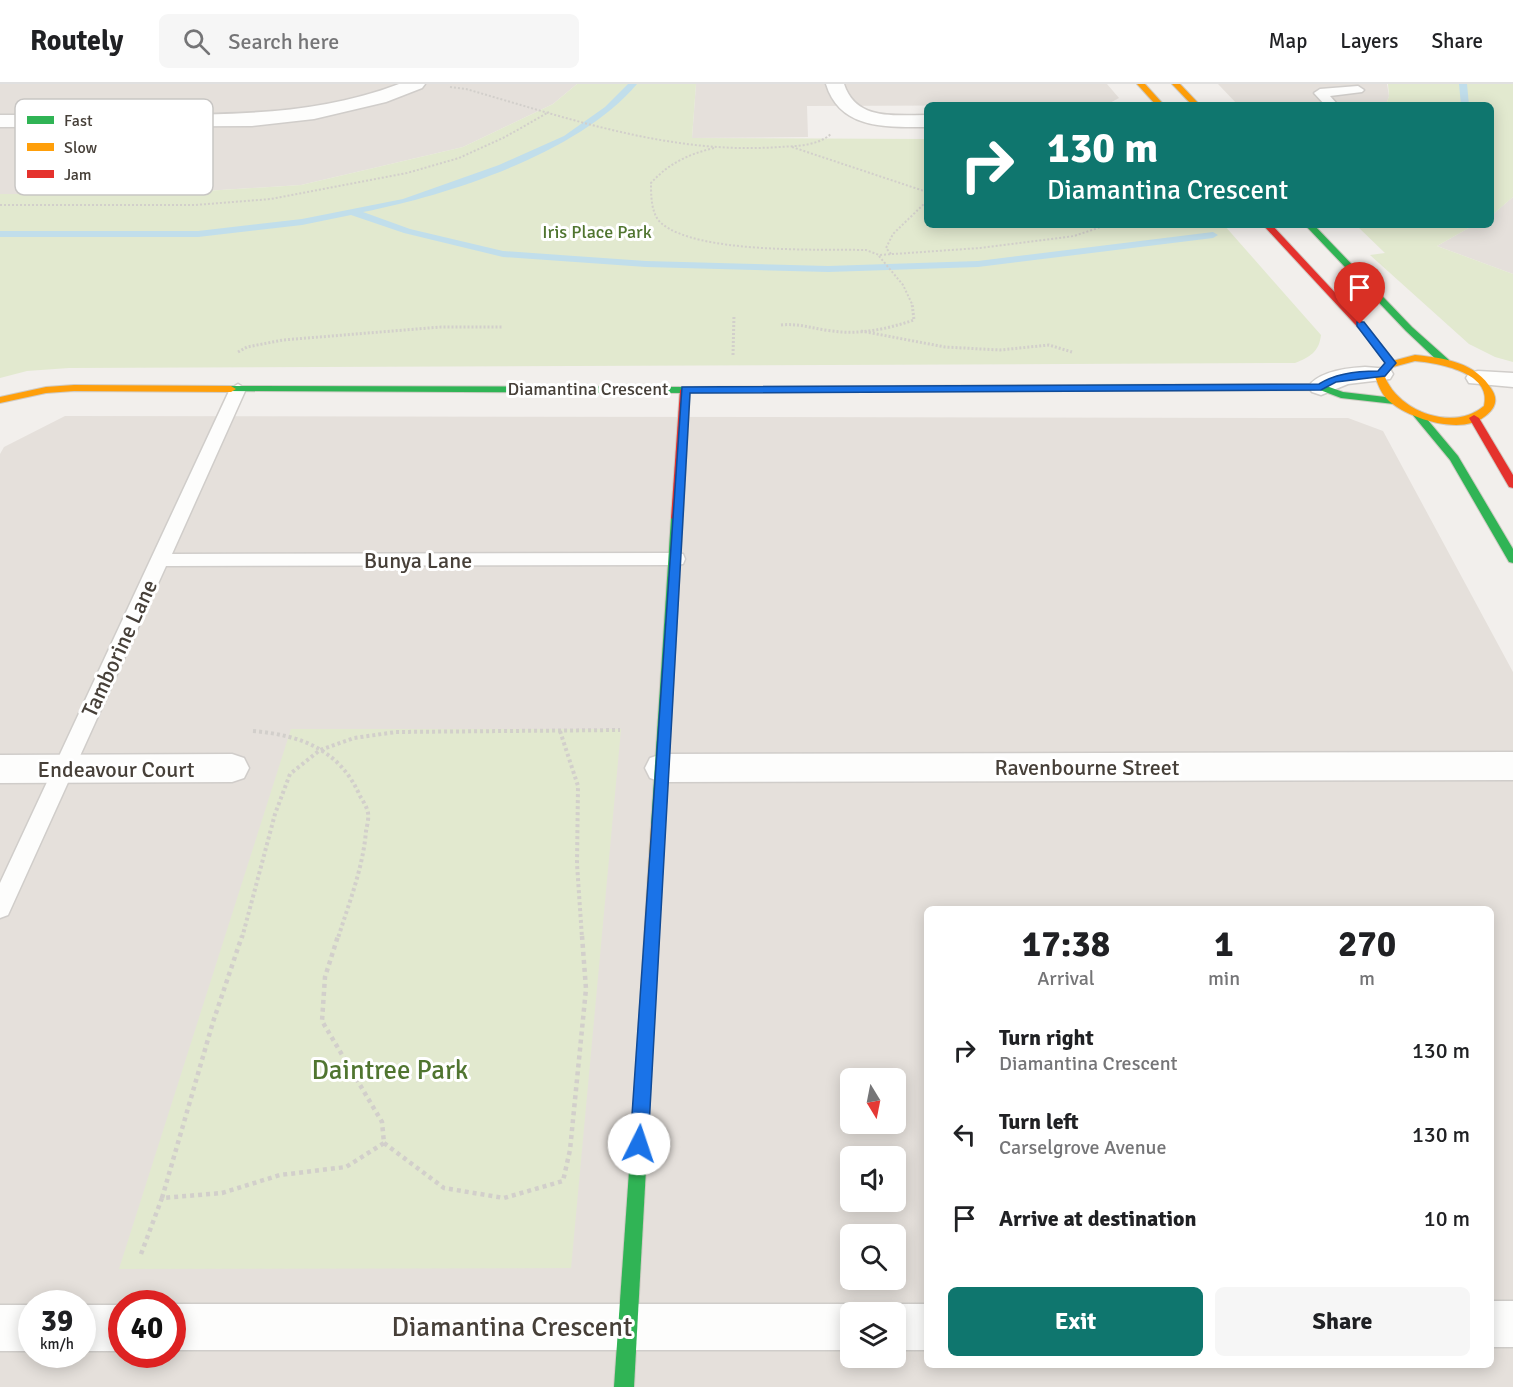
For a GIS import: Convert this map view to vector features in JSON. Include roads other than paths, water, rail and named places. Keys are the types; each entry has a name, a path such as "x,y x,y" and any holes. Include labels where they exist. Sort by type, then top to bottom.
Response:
{"street":[{"path":"213,120 252,120 314,113 379,98 416,84"},
{"path":"835,84 838,98 856,113 880,119 924,121"},
{"path":"1141,84 1157,102"},
{"path":"1176,84 1193,102"},
{"path":"0,121 15,121"},
{"path":"1270,228 1367,332 1386,369"},
{"path":"1312,228 1409,329 1445,362 1478,378 1513,380"},
{"path":"1445,362 1415,358 1386,369 1380,383 1394,401 1417,414 1447,421 1493,408"},
{"name":"Diamantina Crescent","path":"1321,387 1333,380 1386,369"},
{"path":"1478,378 1491,395 1513,484"},
{"name":"Diamantina Crescent","path":"0,400 46,390 1321,387 1341,395 1394,401"},
{"path":"624,1387 685,390"},
{"path":"1417,414 1454,458 1513,559"},
{"name":"Ravenbourne Street","path":"662,768 1513,766"},
{"name":"Endeavour Court","path":"0,769 232,768"},
{"path":"1494,1324 1513,1324"},
{"name":"Diamantina Crescent","path":"186,1327 591,1325 628,1328 840,1327"},
{"path":"906,1327 924,1327"},
{"path":"0,1328 18,1328"}],"lane":[{"path":"1310,84 1329,102"},
{"path":"1320,93 1358,90"},
{"name":"Tamborine Lane","path":"0,908 238,389"},
{"name":"Bunya Lane","path":"160,560 676,559"}],"waterway":[{"path":"0,234 198,234 302,222 405,201 502,167 567,138 608,109 633,84"},
{"path":"1463,84 1465,102"},
{"path":"352,212 407,231 503,254 646,264 828,269 978,264 1213,235"}],"park label":[{"name":"Iris Place Park","path":"597,232"},
{"name":"Daintree Park","path":"390,1070"}]}
